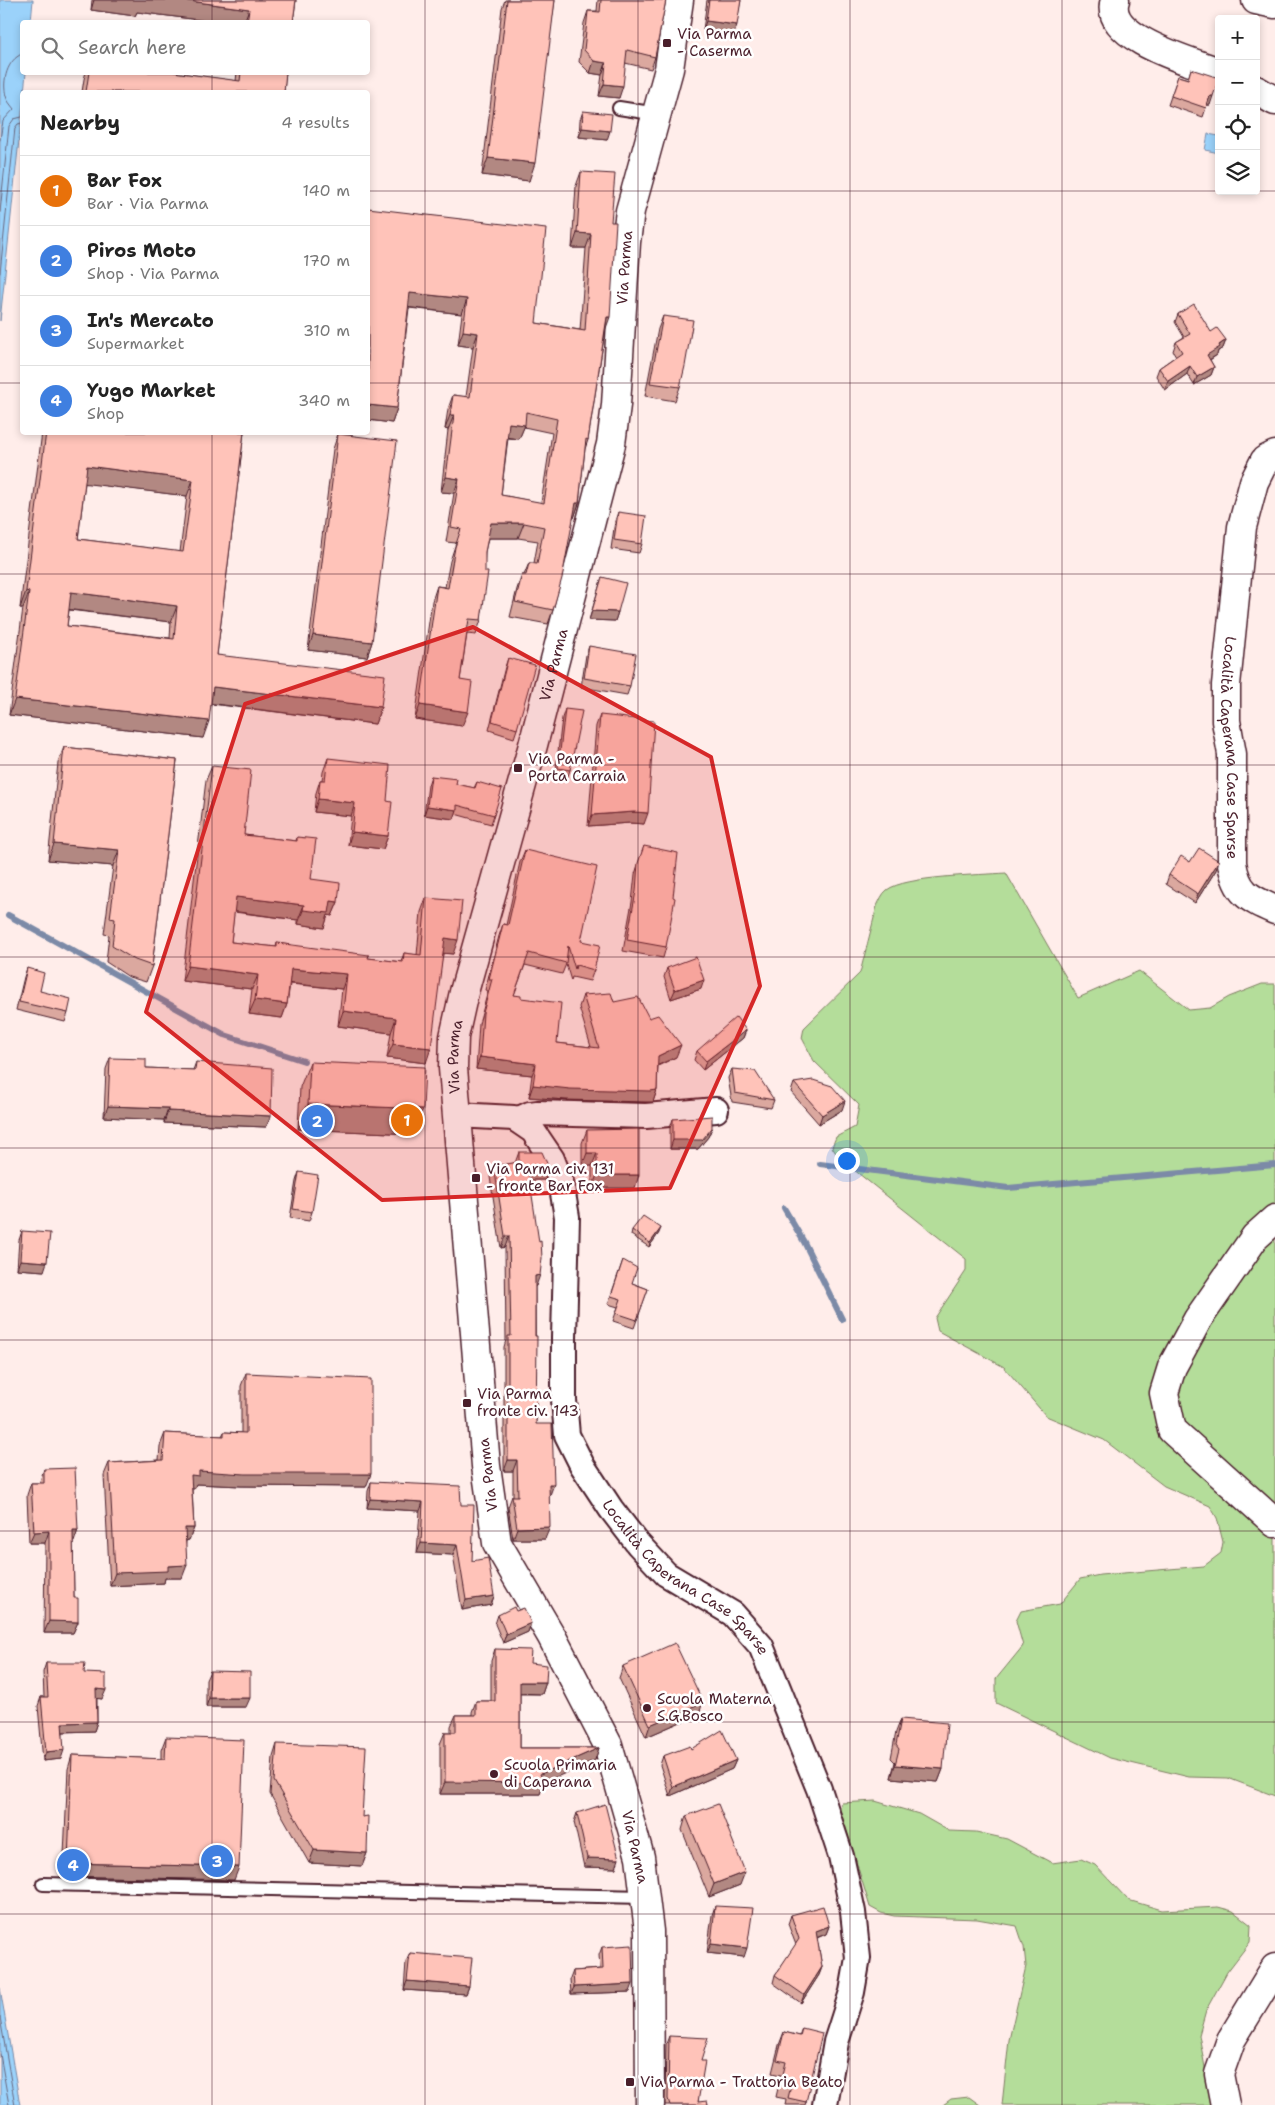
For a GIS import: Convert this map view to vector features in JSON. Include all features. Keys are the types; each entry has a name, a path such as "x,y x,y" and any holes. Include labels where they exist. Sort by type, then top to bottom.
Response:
{"main road":[{"name":"Via Parma","path":"650,2105 650,1996 646,1897 640,1857 608,1745 552,1637 497,1543 486,1466 453,1068 454,1037 464,992 533,745 611,444 616,405 626,242 630,211 669,69 679,0"},
{"path":"1115,0 1116,21 1126,31 1142,42 1215,70"},
{"path":"1256,0 1275,4"},
{"path":"1260,92 1275,101"},
{"name":"Località Caperana Case Sparse","path":"1275,454 1265,460 1254,482 1242,527 1226,685 1226,721 1232,754 1232,863 1235,880 1241,890 1257,902 1275,910"},
{"path":"1275,1219 1255,1237 1198,1319 1172,1367 1164,1392 1172,1430 1275,1523"},
{"path":"1224,2105 1219,2074 1231,2040 1275,1968"}],"street":[{"path":"456,1115 514,1118 518,1120 537,1113 646,1116 716,1110"},
{"name":"Località Caperana Case Sparse","path":"518,1120 533,1131 552,1159 561,1182 567,1217 564,1400 567,1435 582,1465 611,1510 638,1544 666,1574 733,1614 760,1646 819,1789 838,1848 853,1912 858,1958 852,1992 836,2042 824,2105"}],"lane":[{"path":"619,108 656,114"},
{"path":"43,1884 646,1897"}],"highlighted area":[{"path":"473,627 711,757 760,986 670,1188 382,1200 146,1012 245,704"}],"green space":[{"path":"1006,873 1078,998 1139,971 1189,1010 1210,1008 1229,997 1262,984 1275,984 1275,1796 1228,1778 1189,1777 1110,1758 996,1703 996,1679 1023,1646 1016,1621 1021,1611 1060,1604 1080,1579 1100,1575 1204,1566 1221,1553 1223,1542 1217,1518 1210,1506 1164,1486 1104,1440 1046,1416 1004,1367 938,1331 935,1318 966,1271 966,1259 839,1158 832,1147 836,1137 855,1127 859,1105 814,1061 802,1038 804,1028 860,973 877,906 882,895 896,885 926,879"},
{"path":"875,1801 919,1814 949,1831 976,1832 1007,1839 1052,1863 1081,1859 1095,1865 1128,1900 1162,1910 1218,1907 1233,1911 1251,1925 1250,1942 1227,1972 1206,2010 1199,2035 1212,2105 1002,2105 1009,2040 1026,1966 1024,1947 1017,1926 977,1919 894,1916 881,1913 870,1907 840,1809 841,1803"},
{"path":"969,2097 980,2105 943,2105 951,2099"}],"water":[{"path":"0,0 33,0 31,20 20,20 20,75 26,75 24,90 20,90 20,130 0,321"},
{"path":"1208,134 1215,135 1215,152 1205,150"},
{"path":"0,1988 20,2105 0,2105"}],"building":[{"path":"182,0 296,0 293,20 247,20 249,9"},
{"path":"507,0 555,0 535,163 488,158"},
{"path":"601,0 666,0 655,57 627,50 623,86 604,84 606,63 594,61 584,50 588,11 600,12"},
{"path":"709,0 741,0 737,25 706,21"},
{"path":"1191,69 1215,77 1215,90 1213,96 1210,96 1206,108 1171,96 1178,76 1188,79"},
{"path":"89,75 195,75 240,81 241,75 286,75 284,90 86,90"},
{"path":"583,111 612,114 610,131 582,128"},
{"path":"581,172 615,174 611,222 616,222 610,317 607,317 588,440 586,439 579,503 576,503 562,578 553,610 515,602 522,575 526,575 529,563 537,564 544,527 524,523 491,523 485,552 485,572 488,572 481,620 469,619 460,680 472,682 468,712 420,705 437,586 448,588 455,547 461,529 451,527 459,479 446,477 454,415 450,415 453,395 470,397 478,333 463,331 467,299 410,293 397,408 370,405 370,208 546,229 536,323 585,331 591,234 577,233","holes":["526,412 557,419 544,503 501,495 509,423 525,425"]},
{"path":"1194,304 1211,332 1217,328 1226,340 1219,345 1220,347 1207,355 1214,367 1197,377 1190,366 1168,381 1159,368 1182,352 1176,342 1190,334 1178,314"},
{"path":"663,316 693,320 680,387 650,383"},
{"path":"46,435 244,435 217,655 385,675 381,707 213,687 209,721 15,699 29,592 26,591","holes":["87,466 193,480 183,552 78,539","71,592 177,606 174,639 67,626"]},
{"path":"338,435 397,441 372,642 313,635"},
{"path":"618,512 646,516 642,544 614,540"},
{"path":"602,577 626,583 618,612 592,611"},
{"path":"589,646 636,654 630,686 584,678"},
{"path":"508,658 535,665 517,729 492,721"},
{"path":"565,709 582,711 570,770 558,768"},
{"path":"600,715 654,721 648,813 592,815"},
{"path":"64,747 177,760 152,966 135,960 112,946 115,919 110,918 119,850 54,844"},
{"path":"328,758 390,765 387,801 392,802 388,836 352,832 355,803 318,799 320,780 325,780"},
{"path":"212,766 251,770 244,835 297,841 297,837 316,839 311,879 340,883 338,902 331,901 329,913 303,910 304,905 236,897 231,942 277,947 277,943 369,955 368,958 403,962 404,953 421,955 426,898 462,901 458,940 445,938 431,1048 393,1044 396,1018 343,1011 347,974 291,969 287,1004 255,1000 258,975 188,966"},
{"path":"431,776 457,779 456,784 475,788 477,782 502,789 494,815 457,805 457,810 427,806"},
{"path":"644,846 678,853 673,897 675,898 666,947 627,940 636,891 638,863"},
{"path":"1199,848 1219,861 1198,894 1169,875 1181,856 1190,862"},
{"path":"525,850 597,867 581,941 600,945 594,970 576,965 575,969 568,946 566,963 529,953 514,995 521,996 521,998 561,1003 557,1043 599,1048 583,995 611,993 614,1002 638,997 649,1018 658,1015 681,1045 658,1056 657,1090 570,1089 533,1085 536,1064 480,1057 483,1013 492,979 489,979 503,924 508,925"},
{"path":"696,957 704,980 675,990 667,968"},
{"path":"27,968 44,973 40,991 71,999 68,1013 19,1002"},
{"path":"736,1017 746,1030 706,1061 697,1051"},
{"path":"110,1058 146,1059 146,1068 195,1070 196,1062 272,1068 271,1116 168,1111 168,1108 108,1106"},
{"path":"310,1062 425,1067 423,1109 308,1104"},
{"path":"732,1069 755,1071 774,1100 735,1093"},
{"path":"813,1080 832,1086 845,1101 822,1115 794,1083"},
{"path":"712,1116 712,1128 702,1140 673,1140 673,1119"},
{"path":"639,1129 639,1175 597,1175 597,1153 587,1153 587,1130"},
{"path":"519,1152 542,1152 549,1168 528,1169 539,1242 541,1241 540,1275 535,1276 535,1336 537,1336 536,1424 552,1424 554,1484 549,1484 550,1527 517,1528 512,1496 518,1496 517,1460 508,1460 508,1336 511,1336 509,1236 505,1236 494,1166 519,1162"},
{"path":"299,1172 318,1175 312,1212 293,1209"},
{"path":"643,1216 661,1228 650,1243 632,1230"},
{"path":"22,1231 50,1233 47,1262 20,1260"},
{"path":"623,1260 637,1268 632,1283 648,1289 637,1320 616,1313 621,1299 611,1296"},
{"path":"246,1373 371,1379 371,1474 245,1474 199,1471 199,1476 191,1475 194,1528 185,1528 187,1565 168,1566 168,1571 115,1573 109,1463 163,1460 165,1433 224,1436 224,1432 246,1433"},
{"path":"75,1468 78,1530 73,1530 74,1598 78,1598 78,1622 49,1621 49,1531 34,1532 31,1483 44,1483 44,1469"},
{"path":"371,1482 460,1486 461,1505 474,1505 472,1561 488,1558 494,1596 466,1600 457,1545 421,1543 423,1502 370,1499"},
{"path":"514,1607 516,1611 524,1608 531,1623 506,1634 498,1615"},
{"path":"675,1643 703,1702 650,1725 623,1666"},
{"path":"495,1649 531,1650 530,1663 547,1665 546,1682 520,1682 520,1748 599,1748 540,1774 544,1783 445,1782 445,1732 456,1732 456,1715 476,1715 476,1701 495,1701"},
{"path":"46,1663 85,1663 84,1673 106,1674 106,1690 96,1689 97,1722 62,1723 64,1750 46,1752 41,1697 48,1697"},
{"path":"210,1671 250,1672 250,1698 209,1698"},
{"path":"901,1719 947,1723 943,1769 895,1765 899,1749 896,1745"},
{"path":"722,1730 736,1760 673,1787 663,1756 690,1746 691,1749"},
{"path":"166,1737 244,1740 239,1867 68,1863 72,1755 165,1759"},
{"path":"277,1744 366,1747 362,1817 368,1816 367,1853 314,1850 274,1781"},
{"path":"605,1804 619,1859 587,1858 577,1813"},
{"path":"718,1804 745,1872 714,1884 686,1816"},
{"path":"715,1906 753,1908 747,1948 711,1944"},
{"path":"823,1906 829,1926 816,1931 822,1967 804,1995 775,1975 799,1939 791,1915"},
{"path":"632,1945 633,1984 574,1987 573,1971 603,1969 602,1947"},
{"path":"410,1953 472,1958 469,1986 407,1981"},
{"path":"802,2028 822,2033 806,2102 788,2098 791,2086 781,2083 786,2062 777,2060 784,2032 800,2036"},
{"path":"669,2036 708,2038 701,2061 705,2061 698,2102 707,2101 708,2105 670,2105 668,2099"}],"waterway":[{"path":"8,915 225,1035 304,1061"},
{"path":"820,1164 1008,1188 1275,1165"},
{"path":"784,1208 804,1242 842,1319"}],"place":[{"name":"Via Parma - Caserma","path":"667,43"},
{"name":"Via Parma - Porta Carraia","path":"518,768"},
{"name":"Bar Fox","path":"407,1120"},
{"name":"Piros Moto","path":"317,1121"},
{"name":"Via Parma civ. 131 - fronte Bar Fox","path":"476,1178"},
{"name":"Via Parma fronte civ. 143","path":"467,1403"},
{"name":"Scuola Materna S.G.Bosco","path":"647,1708"},
{"name":"Scuola Primaria di Caperana","path":"494,1774"},
{"name":"In's Mercato","path":"217,1861"},
{"name":"Yugo Market","path":"73,1865"},
{"name":"Via Parma - Trattoria Beato","path":"630,2082"}]}
